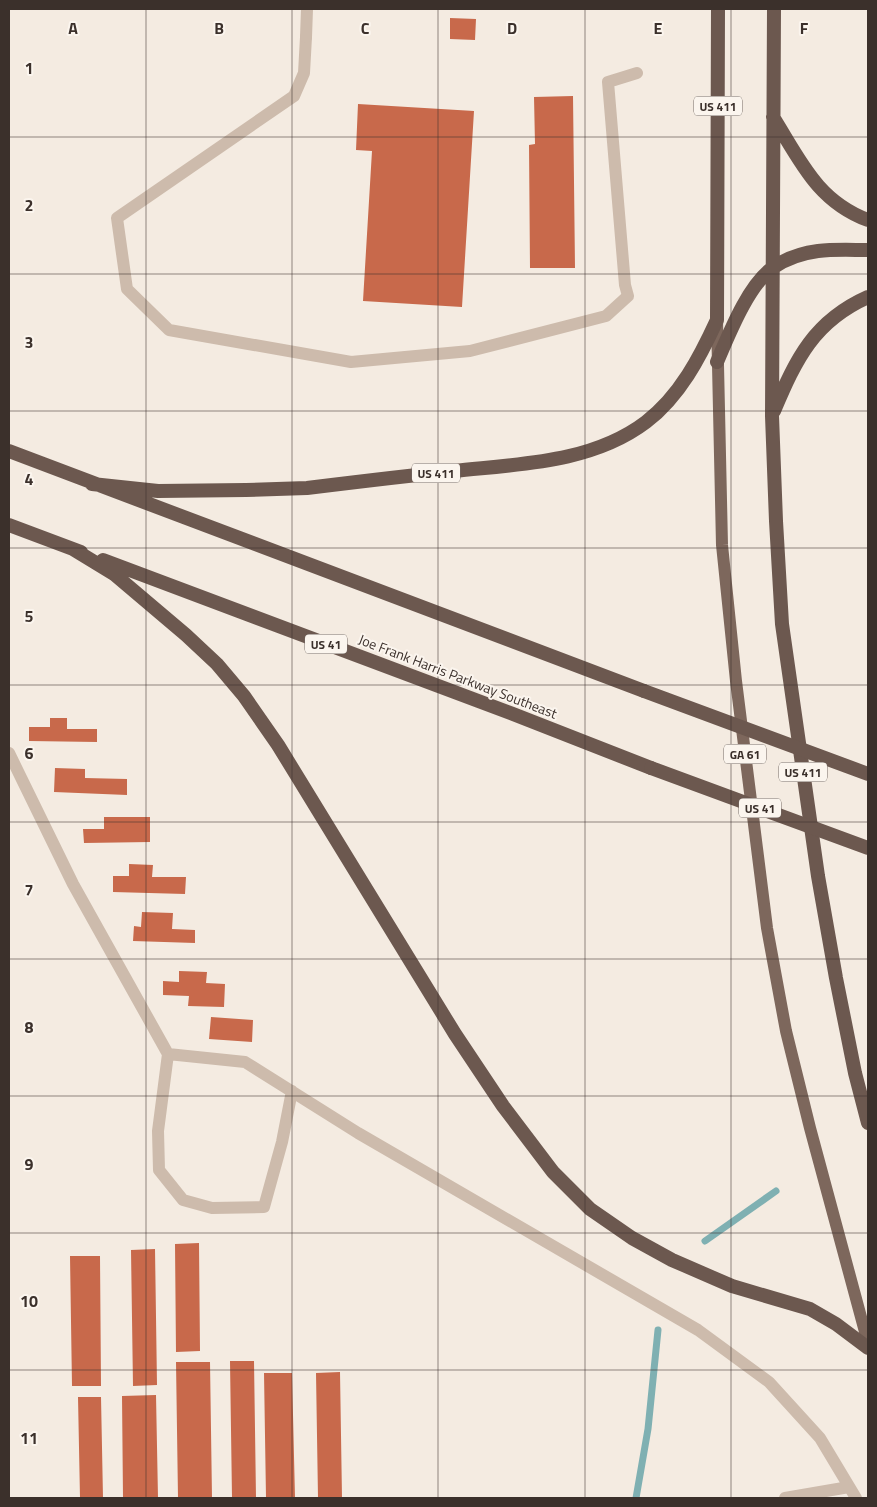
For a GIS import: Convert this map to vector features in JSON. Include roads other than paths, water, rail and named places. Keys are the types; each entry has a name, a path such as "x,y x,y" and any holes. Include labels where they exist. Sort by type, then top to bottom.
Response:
{"highway":[{"name":"US 411","path":"92,484 158,491 300,488 521,464 581,453 625,436 648,421 674,395 695,365 717,320 718,9"},
{"name":"US 411","path":"774,9 772,416 782,624 818,876 836,978 868,1123"},
{"path":"773,116 809,176 818,186 844,209 868,220"},
{"path":"717,362 743,307 772,268 786,260 818,251 868,250"},
{"path":"772,416 790,374 816,334 847,306 868,297"},
{"path":"9,452 868,774"},
{"name":"Joe Frank Harris Parkway Southeast","path":"9,525 868,848"},
{"path":"73,549 114,574 186,635 217,664 244,696 303,785 455,1034 503,1106 553,1172 590,1209 640,1242 672,1260 732,1286 810,1309 836,1324 868,1348"}],"main road":[{"name":"GA 61","path":"717,320 722,526 726,594 767,928 788,1040 814,1146 868,1343"}],"street":[{"path":"307,9 304,73 294,96 117,218 127,289 169,330 351,362 470,351 606,316 628,296 625,286 608,82 637,73"},
{"path":"9,753 73,884 168,1054 158,1131 159,1170 183,1200 212,1208 264,1207 282,1142 292,1091"},
{"path":"168,1054 245,1062 367,1138 698,1330 769,1382 820,1438 856,1498"},
{"path":"785,1498 849,1487"}],"waterway":[{"path":"705,1241 776,1191"},
{"path":"636,1498 648,1429 658,1330"}]}
